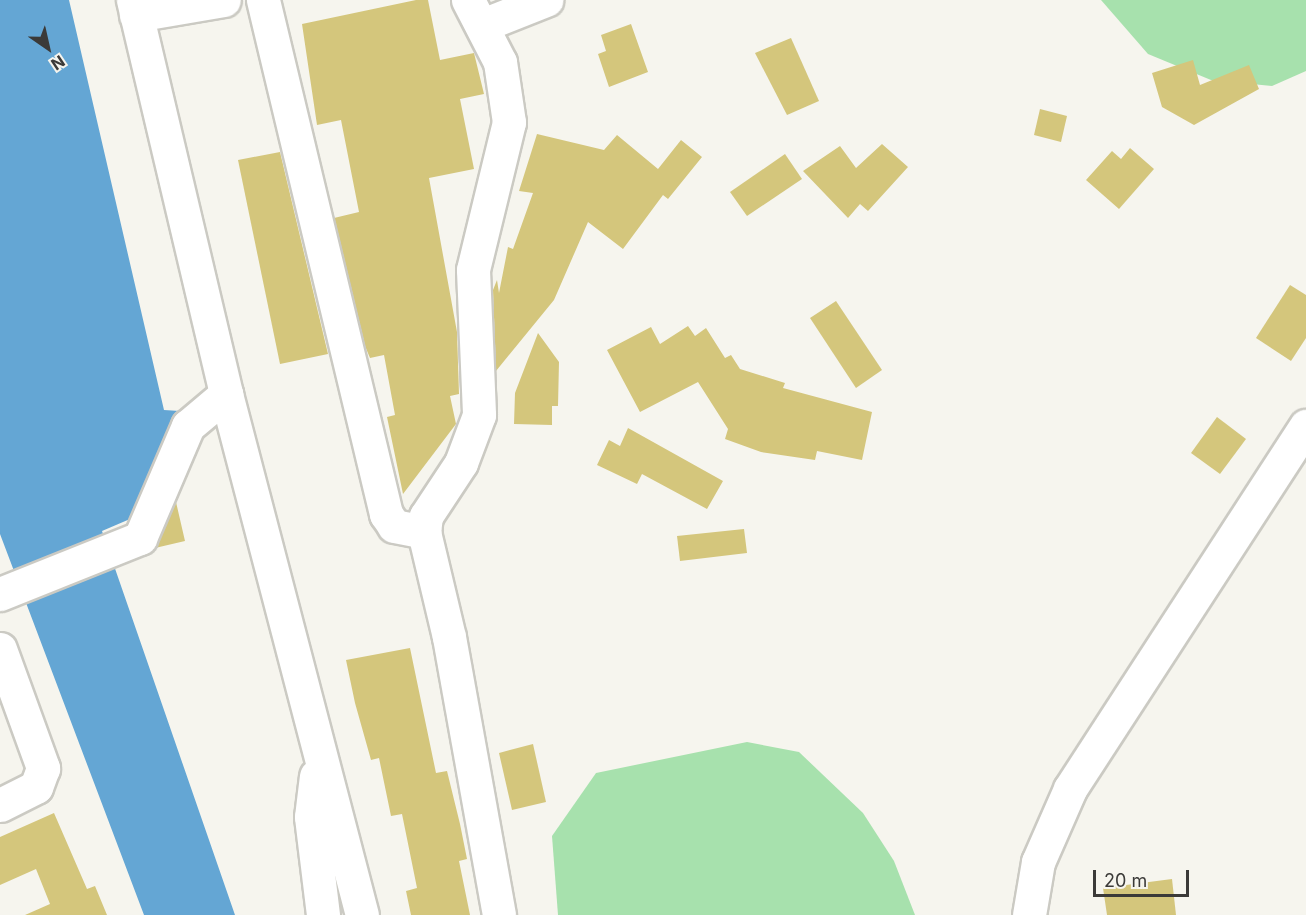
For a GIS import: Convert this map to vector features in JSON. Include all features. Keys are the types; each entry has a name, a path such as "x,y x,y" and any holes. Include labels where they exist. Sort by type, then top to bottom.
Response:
{"street":[{"path":"224,0 134,8 226,394 319,762 362,915"},
{"path":"263,0 386,514 394,526 424,532"},
{"path":"499,915 449,637 424,532 426,516 461,463 479,415 473,270 509,122 509,95 476,12 546,0"},
{"path":"2,593 140,538 188,426 226,394"},
{"path":"1029,915 1038,862 1070,789 1306,426"},
{"path":"0,649 43,775 36,788 0,805"},
{"path":"319,762 311,817 323,915"}],"green space":[{"path":"1101,0 1306,0 1306,71 1272,86 1211,80 1148,54"},
{"path":"747,742 799,752 863,813 894,861 915,915 558,915 552,836 596,773"}],"water":[{"path":"0,0 69,0 164,410 180,411 130,519 102,531 235,915 144,915 0,534"}],"building":[{"path":"416,0 428,0 440,60 474,53 484,94 460,99 474,169 429,178 457,332 459,394 450,396 456,424 403,494 387,417 395,415 384,355 370,358 365,346 334,218 359,212 341,120 317,125 302,24"},
{"path":"631,24 648,72 609,87 598,54 606,51 601,35"},
{"path":"791,38 819,101 787,115 755,53"},
{"path":"1193,60 1200,85 1249,65 1259,89 1194,125 1162,107 1152,73"},
{"path":"1040,109 1067,116 1061,142 1034,135"},
{"path":"537,134 604,150 617,135 658,169 681,140 702,157 668,199 663,195 623,249 588,222 554,300 496,371 493,290 497,280 499,293 508,247 513,249 533,193 519,191"},
{"path":"882,144 908,167 868,211 860,204 848,218 803,171 840,146 856,168"},
{"path":"1130,148 1154,169 1119,209 1086,180 1112,151 1121,159"},
{"path":"280,152 328,354 280,364 238,160"},
{"path":"785,154 802,179 747,216 730,192"},
{"path":"1290,285 1306,295 1306,338 1291,361 1256,338"},
{"path":"836,301 882,370 856,388 810,318"},
{"path":"688,326 695,336 706,328 725,358 731,355 740,369 785,383 783,388 872,412 862,460 817,451 815,460 761,452 725,439 728,429 698,382 640,412 607,350 651,327 660,344"},
{"path":"538,333 559,362 558,406 552,406 552,425 514,424 515,393"},
{"path":"1217,417 1246,439 1220,474 1191,453"},
{"path":"628,428 723,481 707,509 642,474 637,484 597,465 609,440 620,446"},
{"path":"176,502 185,541 155,548 157,545"},
{"path":"744,529 747,553 680,561 677,536"},
{"path":"410,648 436,773 447,771 460,824 467,859 459,861 470,915 411,915 406,891 417,888 402,814 391,816 379,758 371,760 355,703 346,660"},
{"path":"533,744 546,802 512,810 499,753"},
{"path":"54,813 87,889 95,886 107,915 25,915 50,904 36,869 0,885 0,837"},
{"path":"1172,879 1176,915 1107,915 1103,888"}]}
